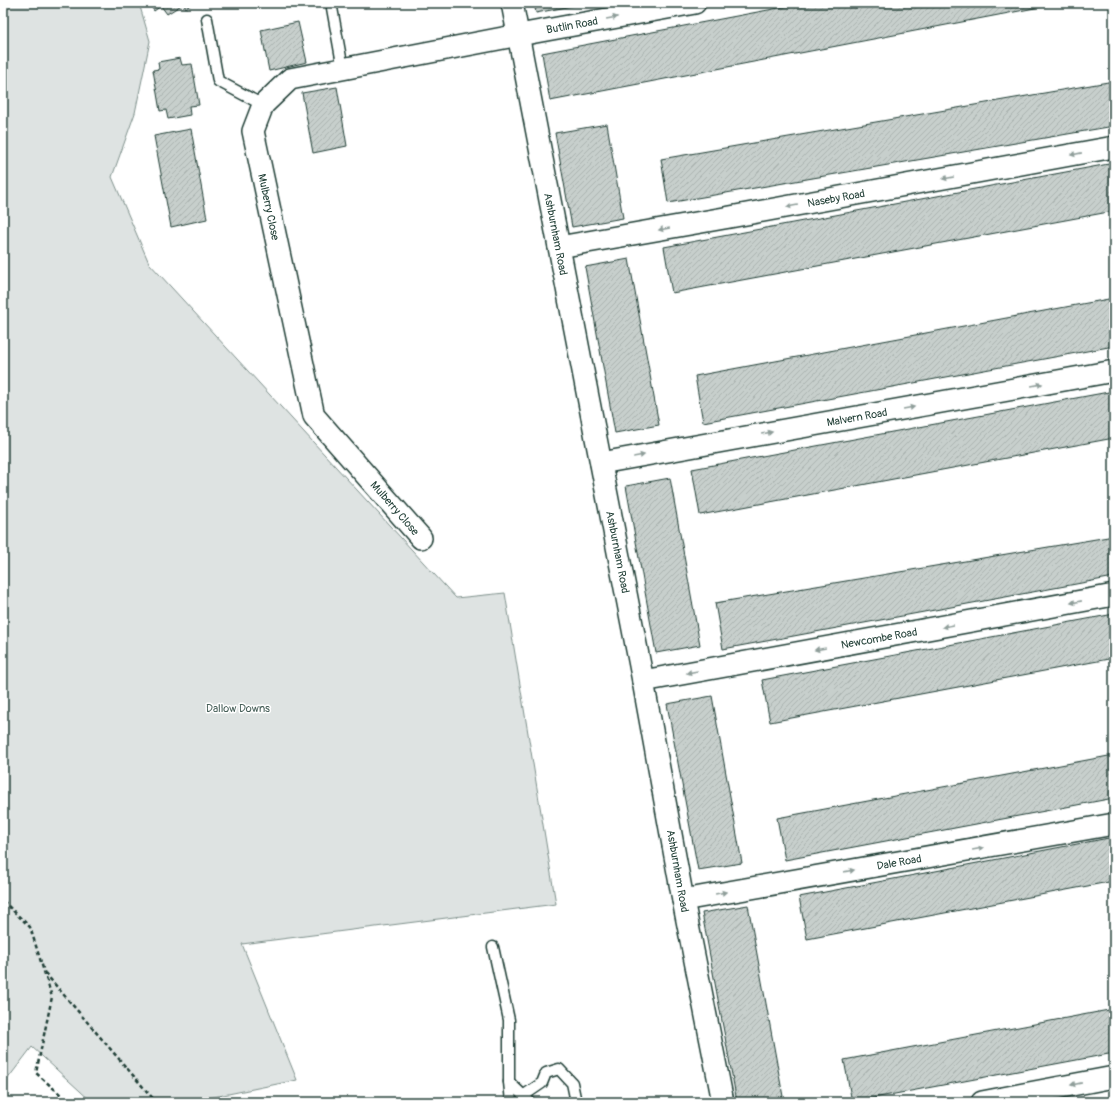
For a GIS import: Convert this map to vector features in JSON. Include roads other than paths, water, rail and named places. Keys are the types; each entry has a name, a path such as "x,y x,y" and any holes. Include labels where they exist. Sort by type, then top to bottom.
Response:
{"street":[{"name":"Ashburnham Road","path":"512,3 723,1102"},
{"name":"Butlin Road","path":"519,35 696,3"},
{"name":"Mulberry Close","path":"421,538 314,416 253,131 263,105 290,79 519,35"},
{"name":"Naseby Road","path":"558,247 1114,147"},
{"name":"Malvern Road","path":"601,463 1114,371"},
{"name":"Newcombe Road","path":"643,681 1114,595"},
{"name":"Dale Road","path":"683,900 1114,824"},
{"path":"982,1102 1114,1077"}],"lane":[{"path":"332,8 343,69"},
{"path":"207,19 218,81 263,105"},
{"path":"493,947 509,1020 509,1082 511,1102"},
{"path":"509,1082 527,1099 542,1083 546,1073 559,1069 572,1083 576,1102"}],"park label":[{"name":"Dallow Downs","path":"238,708"}]}
